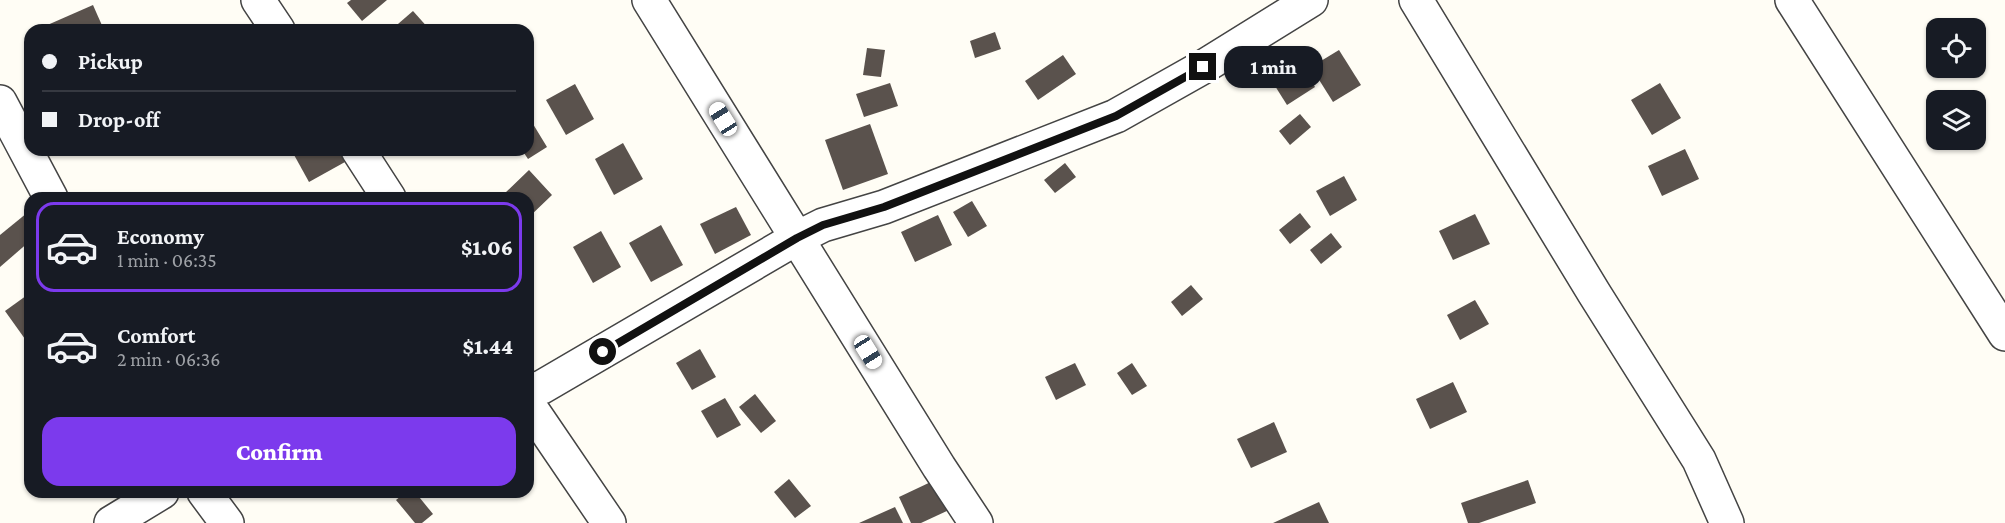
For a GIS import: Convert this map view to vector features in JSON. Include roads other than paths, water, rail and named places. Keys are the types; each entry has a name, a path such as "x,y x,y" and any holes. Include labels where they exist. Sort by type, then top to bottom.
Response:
{"street":[{"path":"258,0 274,24"},
{"path":"649,0 976,523"},
{"path":"534,389 542,387 797,238 823,225 884,207 1116,116 1203,67 1311,0"},
{"path":"1416,0 1594,293 1699,460 1726,523"},
{"path":"1792,0 2005,334"},
{"path":"0,102 24,147"},
{"path":"29,156 48,192"},
{"path":"362,156 385,192"},
{"path":"534,413 609,523"},
{"path":"111,523 152,498"},
{"path":"208,498 227,523"}]}
